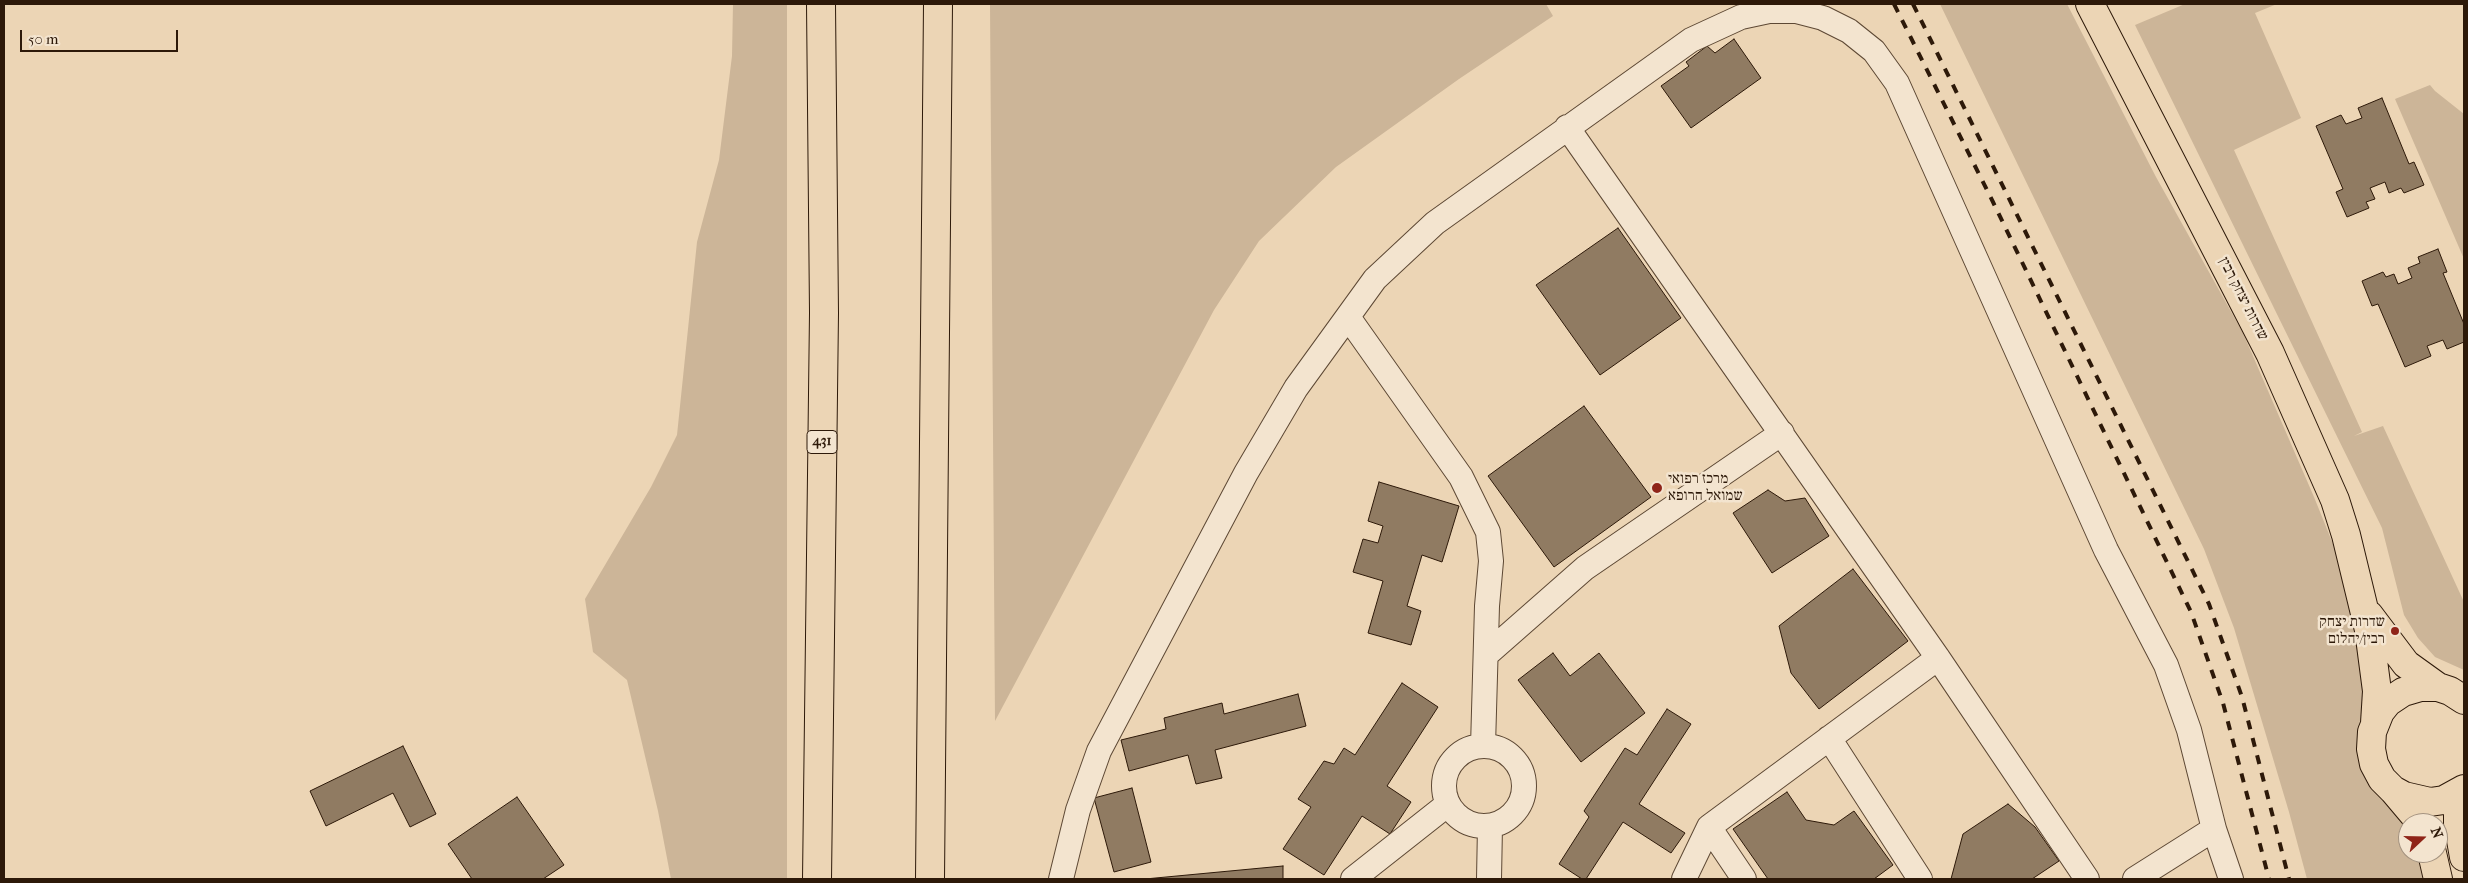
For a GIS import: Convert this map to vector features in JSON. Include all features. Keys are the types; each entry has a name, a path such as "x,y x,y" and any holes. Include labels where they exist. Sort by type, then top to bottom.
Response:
{"main road":[{"name":"431","path":"817,879 824,313 821,4"},
{"path":"930,879 938,4"},
{"name":"שדרות יצחק רבין","path":"2090,4 2270,353 2299,415 2338,509 2369,630 2377,692 2371,748 2374,764 2382,779 2393,790"},
{"name":"שדרות יצחק רבין","path":"2363,608 2387,642 2406,664 2457,695"},
{"path":"2375,723 2388,702 2403,692 2420,687 2457,695"},
{"path":"2393,790 2404,796 2430,802 2444,800 2464,789"},
{"path":"2393,790 2413,813"},
{"path":"2464,796 2458,806 2458,823 2464,857"},
{"path":"2434,863 2438,879"}],"street":[{"path":"1061,879 1078,810 1099,750 1246,473 1296,388 1375,279 1435,222 1691,40 1741,17 1769,11 1796,11 1823,18 1849,31 1874,50 1897,83 2106,550 2166,665 2189,730 2214,829 2231,879"},
{"path":"1567,127 1938,658 2087,879"},
{"path":"1348,317 1461,477 1488,532 1491,561 1487,606 1483,746"},
{"path":"1486,655 1584,568 1782,433"},
{"path":"1684,879 1709,827 1938,658"},
{"path":"1829,738 1920,879"},
{"path":"1483,746 1496,748 1508,754 1518,764 1523,776 1524,790 1521,803 1514,814 1503,822 1490,826 1478,826 1465,822 1455,814 1448,804 1444,785 1449,766 1464,752 1483,746"},
{"path":"1353,879 1448,804"},
{"path":"1490,826 1490,879"},
{"path":"1709,827 1744,879"},
{"path":"2135,879 2214,829"}],"shaded area":[{"path":"733,4 787,4 787,879 671,879 658,811 627,680 593,652 585,599 651,487 677,435 697,242 719,160 732,56"},
{"path":"990,4 1546,4 1553,16 1459,79 1336,167 1259,241 1214,310 995,721"},
{"path":"1940,4 2067,4 2156,177 2243,333 2314,497 2352,591 2366,659 2364,718 2404,813 2398,813 2398,863 2426,863 2428,879 2307,879 2234,628 2204,549"},
{"path":"2185,4 2277,4 2255,13 2301,118 2234,150 2362,432 2354,436 2383,426 2464,602 2464,670 2435,657 2418,638 2404,615 2382,528 2135,25"},
{"path":"2430,85 2464,114 2464,259 2395,99"}],"building":[{"path":"1734,39 1761,78 1691,128 1661,86 1689,66 1686,62 1707,46 1715,53"},
{"path":"2382,98 2409,164 2414,162 2424,185 2404,193 2401,188 2389,193 2385,182 2370,188 2375,199 2366,202 2369,208 2347,217 2336,192 2343,189 2316,126 2341,115 2346,124 2362,118 2358,108"},
{"path":"1618,228 1681,318 1600,375 1536,285"},
{"path":"2438,249 2447,272 2443,273 2464,324 2464,342 2447,349 2443,340 2427,346 2431,356 2405,367 2378,304 2372,306 2362,281 2383,272 2386,277 2394,274 2398,284 2412,278 2408,268 2420,263 2418,257"},
{"path":"1584,406 1651,497 1554,567 1488,476"},
{"path":"1379,482 1459,506 1442,562 1422,555 1407,606 1421,611 1411,645 1368,633 1383,581 1353,572 1363,539 1378,543 1383,526 1368,521"},
{"path":"1768,490 1785,501 1805,498 1829,536 1772,573 1733,513"},
{"path":"1853,569 1908,641 1819,709 1791,673 1779,626"},
{"path":"1553,653 1570,676 1599,653 1645,713 1581,762 1518,680"},
{"path":"1402,683 1438,707 1387,786 1411,802 1390,834 1362,816 1324,875 1283,849 1311,807 1298,799 1324,761 1334,764 1344,748 1355,755"},
{"path":"1298,694 1306,726 1215,750 1222,778 1196,784 1188,755 1129,771 1121,740 1166,729 1164,718 1222,703 1224,714"},
{"path":"1667,709 1691,724 1639,804 1685,833 1671,853 1623,822 1586,879 1582,879 1559,864 1589,817 1584,811 1625,748 1637,755"},
{"path":"403,746 436,814 410,827 393,793 326,826 310,791"},
{"path":"1132,788 1151,862 1114,872 1094,798"},
{"path":"1787,792 1806,820 1834,825 1854,811 1893,865 1874,879 1768,879 1733,829"},
{"path":"517,797 564,865 543,879 472,879 448,844"},
{"path":"2008,804 2035,827 2059,861 2032,879 1951,879 1963,834"},
{"path":"1283,866 1283,879 1145,879"}],"railway":[{"path":"1894,4 1993,202 2191,612 2223,703 2269,879"},
{"path":"1913,4 2209,604 2242,697 2289,879"}],"place":[{"name":"מרכז רפואי שמואל הרופא","path":"1657,488"},
{"name":"שדרות יצחק רבין/יהלום","path":"2395,631"}]}
